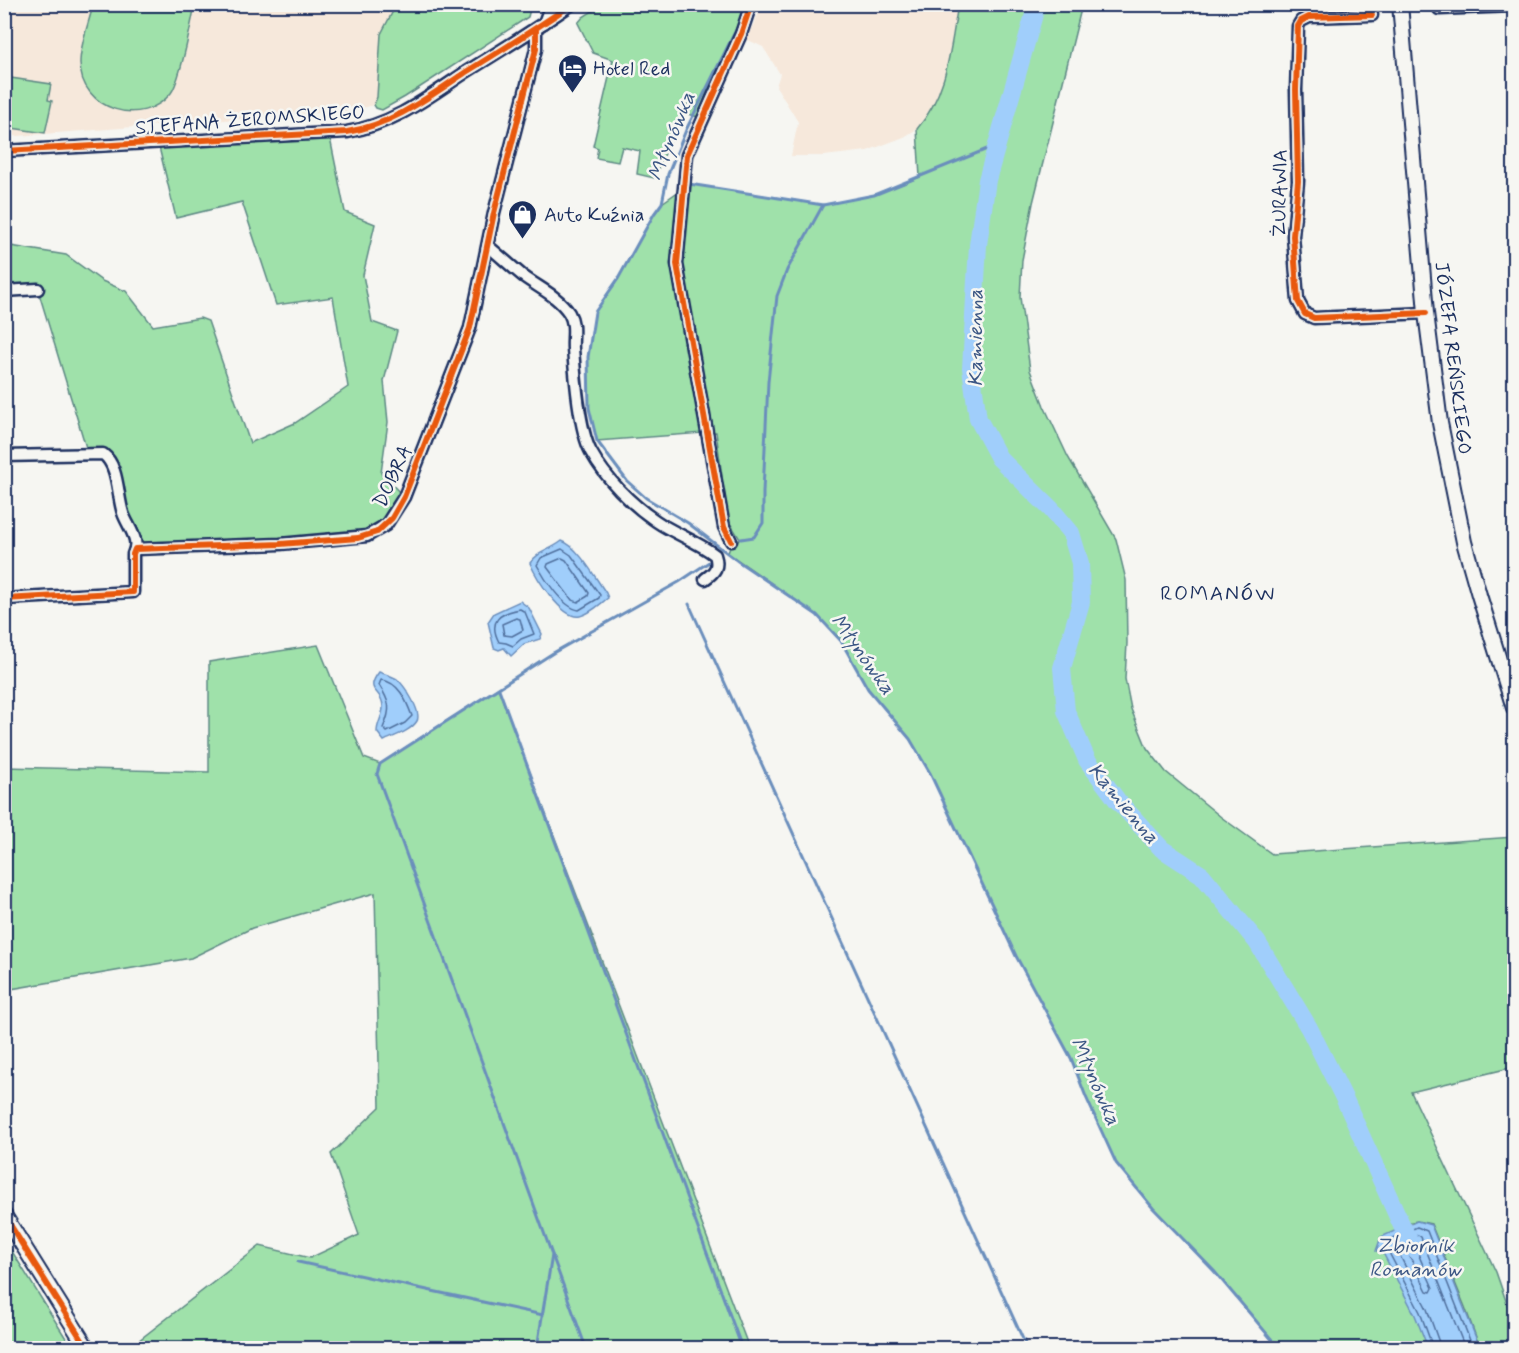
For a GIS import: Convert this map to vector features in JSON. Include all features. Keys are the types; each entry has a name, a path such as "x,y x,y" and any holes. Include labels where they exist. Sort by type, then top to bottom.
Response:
{"main road":[{"name":"JÓZEFA REŃSKIEGO","path":"1400,4 1426,313 1436,398 1453,492 1479,595 1515,708"},
{"path":"4,1215 87,1348"}],"street":[{"name":"DOBRA","path":"135,549 280,544 358,538 367,536 386,525 404,497 470,328 494,213 540,26 551,4"},
{"name":"STEFANA ŻEROMSKIEGO","path":"4,151 338,132 367,128 408,109 572,4"},
{"path":"731,541 724,527 677,264 687,155 741,34 750,4"},
{"path":"1439,9 1515,6"},
{"name":"ŻURAWIA","path":"1372,15 1309,17 1301,21 1298,27 1296,99 1298,181 1293,236 1298,301 1305,314 1314,318 1426,313"},
{"path":"488,246 524,276 554,296 568,312 574,328 573,347 578,404 590,450 606,475 632,502 657,522 703,545 715,555 717,566 705,579"},
{"path":"4,291 38,289"},
{"path":"4,456 103,454 109,459 113,468 123,515 135,540 133,592 4,599"}],"shaded area":[{"path":"5,5 407,5 404,86 374,105 355,110 5,137"},
{"path":"763,5 958,5 945,77 938,98 917,129 904,137 867,151 824,156 791,156 798,122 776,86 780,74 763,47 746,39"}],"green space":[{"path":"391,4 531,5 528,17 382,110 374,105 377,97 381,34 393,11"},
{"path":"93,5 195,5 175,86 159,104 145,110 129,112 101,103 90,93 83,79 80,56"},
{"path":"602,5 744,5 741,22 714,73 698,117 688,114 689,100 654,178 637,174 640,151 622,147 618,162 596,158 598,148 593,146 613,60 593,53 578,23"},
{"path":"958,5 1082,5 1033,203 1022,260 1020,297 1030,370 1044,406 1068,457 1116,539 1126,580 1125,679 1131,709 1147,748 1166,772 1221,817 1272,854 1514,837 1514,1081 1510,1068 1411,1092 1496,1272 1514,1324 1514,1348 1480,1348 1431,1224 1417,1221 1400,1224 1454,1336 1456,1348 1279,1348 1214,1271 1153,1208 1116,1163 1071,1058 1016,956 930,773 910,739 868,689 841,641 817,615 728,553 730,547 740,539 728,520 716,432 597,441 589,408 588,357 595,312 618,279 662,203 689,184 823,205 874,195 920,177 917,129 935,101 941,86 950,54"},
{"path":"4,77 51,84 48,100 52,101 45,133 5,127"},
{"path":"329,133 345,212 375,224 363,275 372,322 397,331 384,381 388,422 381,473 404,497 377,532 135,549 109,459 88,454 38,290 5,291 4,245 66,255 102,281 126,291 153,326 200,318 208,321 250,443 295,423 348,387 333,297 276,305 242,202 176,218 158,143"},
{"path":"318,645 364,758 380,764 498,688 749,1348 129,1348 260,1246 310,1258 359,1235 331,1154 380,1107 375,893 252,928 191,958 5,990 5,767 209,772 209,662"},
{"path":"5,1240 72,1348 5,1348"}],"water":[{"path":"562,541 580,556 608,598 584,615 573,615 558,605 530,563 537,555"},
{"path":"520,601 529,608 542,634 540,639 524,644 511,656 504,648 499,650 494,648 488,622 494,613"},
{"path":"379,672 400,682 412,698 418,717 411,728 384,741 377,732 383,710 382,701 373,688"},
{"name":"Zbiornik Romanów","path":"1417,1221 1431,1225 1480,1348 1428,1348 1415,1315 1382,1251 1376,1251 1381,1237"}],"waterway":[{"name":"Kamienna","path":"1037,4 987,180 978,245 971,368 978,419 999,458 1051,509 1071,533 1080,563 1081,602 1062,668 1066,711 1087,760 1117,800 1162,849 1202,875 1257,942 1309,1028 1345,1100 1412,1248"},
{"name":"Młynówka","path":"739,24 686,130 668,174 662,203 618,279 595,312 588,357 589,408 597,441 627,481 646,498 688,523 739,562 817,615 841,641 868,689 910,739 930,773 1016,956 1071,1058 1116,1163 1153,1208 1214,1271 1279,1348"},
{"path":"823,205 874,195 997,145"},
{"path":"689,184 823,205 787,270 777,296 768,382 763,523 754,537 741,539"},
{"path":"586,1348 377,774 380,764 553,653 679,582 709,562"},
{"path":"689,604 1027,1348"},
{"path":"499,689 742,1348"},
{"path":"537,1348 552,1255"},
{"path":"298,1262 543,1315"}],"cycle path":[{"path":"4,151 347,132 364,128 410,109 572,4"},
{"path":"731,541 724,527 677,264 687,155 741,34 751,4"},
{"path":"1372,15 1309,17 1301,21 1298,26 1296,90 1298,181 1293,236 1298,301 1305,314 1314,318 1426,313"},
{"path":"4,599 133,592 135,549 280,544 358,538 377,532 392,518 404,497 470,328 494,213 536,49 536,29"},
{"path":"4,1215 87,1348"}],"place":[{"name":"Hotel Red","path":"572,94"},
{"name":"Auto Kuźnia","path":"523,240"}],"district":[{"name":"ROMANÓW","path":"1218,593"}]}
